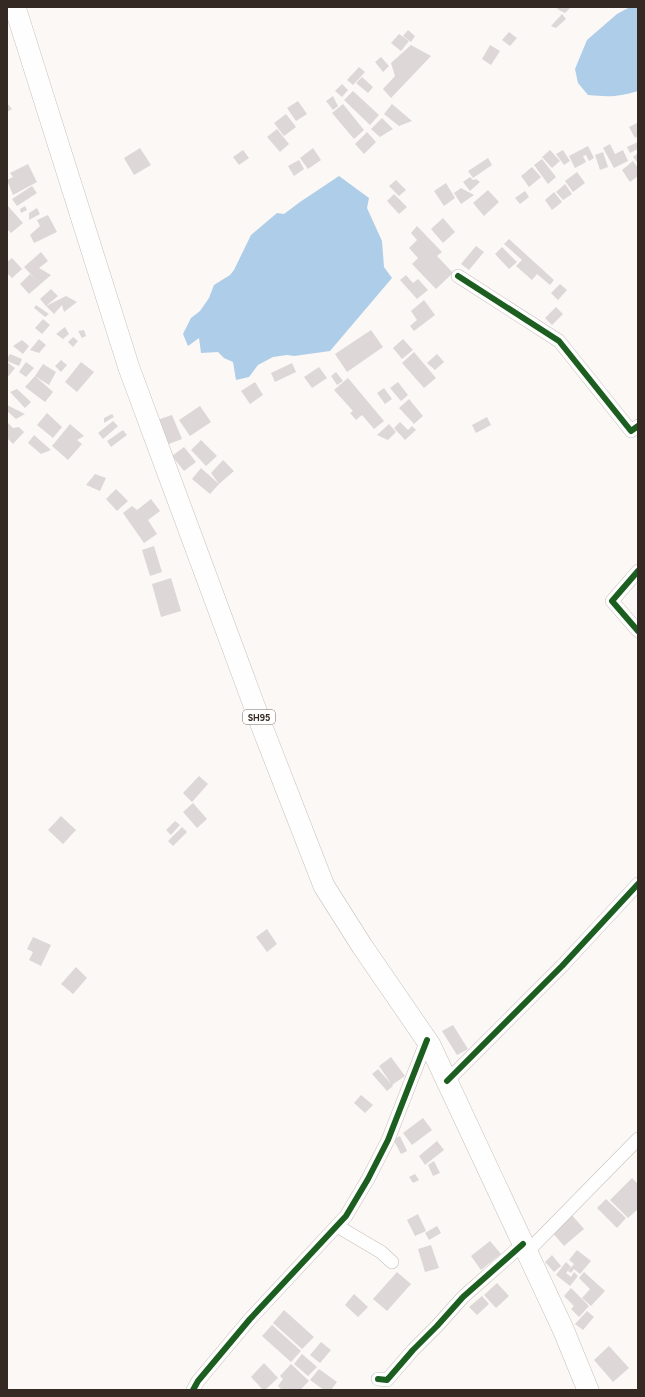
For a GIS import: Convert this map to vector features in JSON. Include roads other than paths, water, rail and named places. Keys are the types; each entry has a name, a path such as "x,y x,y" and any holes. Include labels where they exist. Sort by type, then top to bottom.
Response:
{"main road":[{"name":"SH95","path":"15,7 129,368 261,725 324,886 362,946 427,1040 563,1328 588,1390"}],"street":[{"path":"458,276 559,341 636,431"},
{"path":"638,570 612,601 638,631"},
{"path":"447,1081 562,966 638,884"},
{"path":"193,1390 250,1319 346,1216 368,1179 388,1140 427,1040"},
{"path":"378,1379 387,1380 463,1297 525,1248 638,1138"},
{"path":"337,1226 381,1252 392,1262"}],"water":[{"path":"630,7 638,7 638,91 613,96 588,95 578,83 575,69 587,40 617,14"},
{"path":"339,176 369,198 367,208 382,241 384,267 392,278 330,351 294,356 287,355 273,357 258,365 249,377 236,380 233,362 224,358 218,352 201,353 199,338 188,346 183,334 191,318 200,311 209,298 214,285 230,275 234,270 251,235 277,213 284,214"}]}
